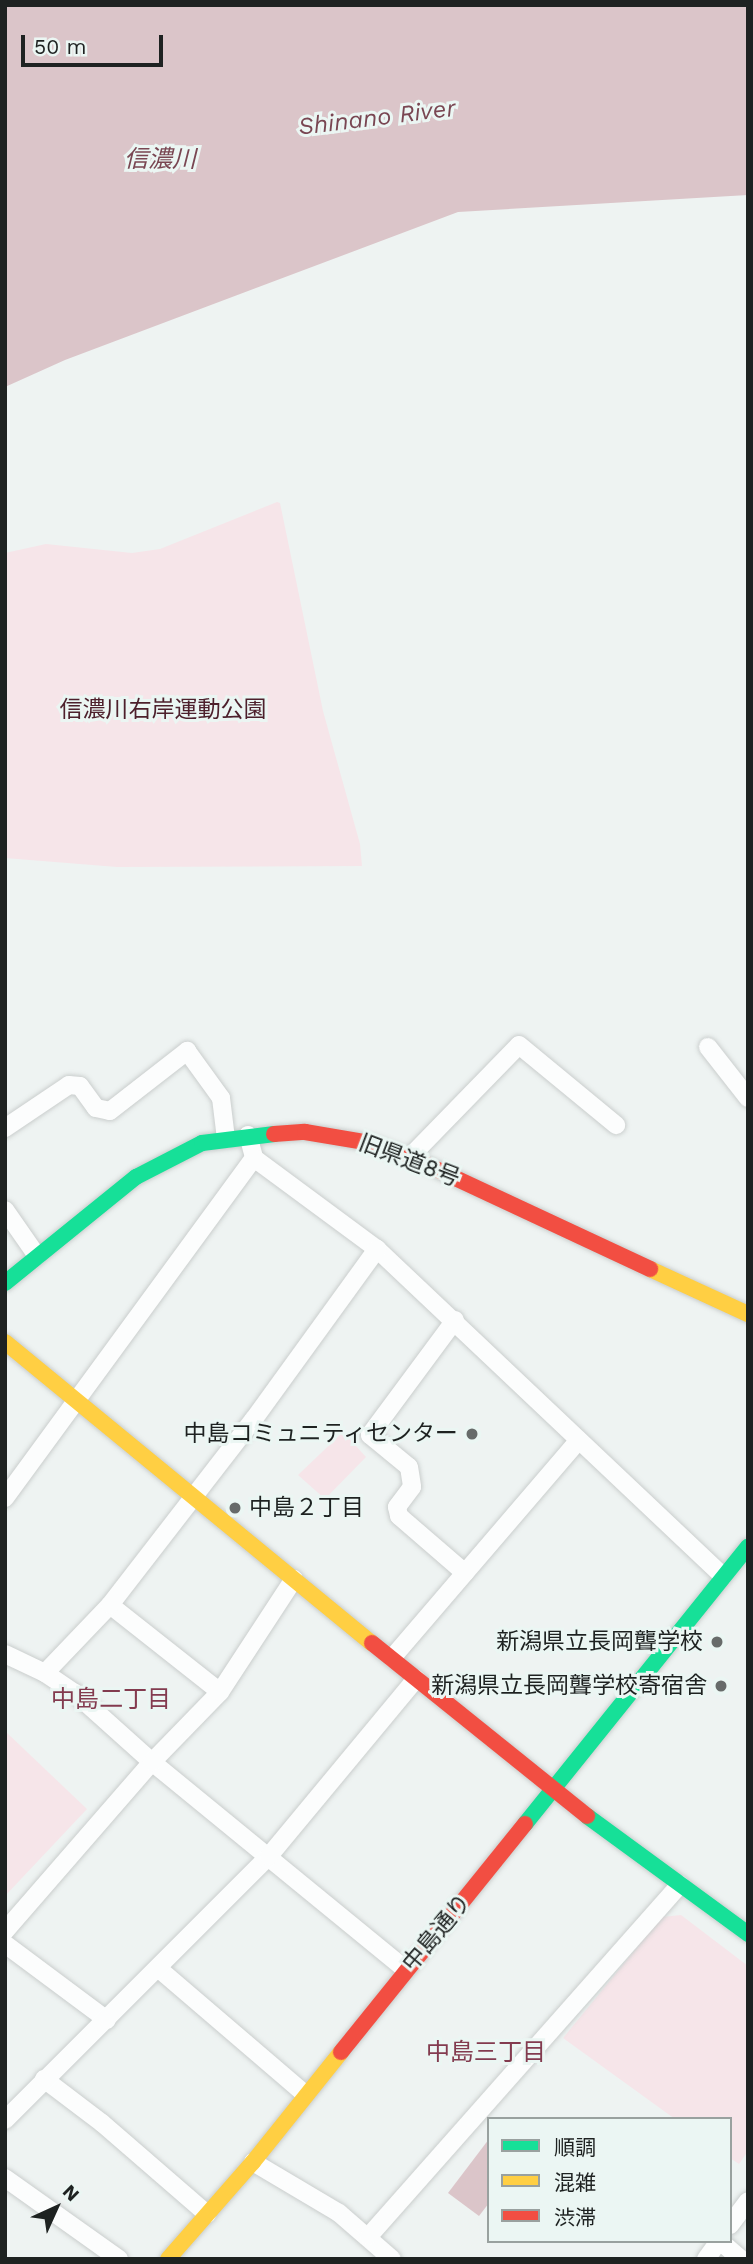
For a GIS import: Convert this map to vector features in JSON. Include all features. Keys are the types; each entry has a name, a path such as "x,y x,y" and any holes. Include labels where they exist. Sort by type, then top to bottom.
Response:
{"street":[{"path":"410,1157 519,1045 616,1125"},
{"path":"708,1047 748,1098"},
{"path":"5,1128 69,1085 80,1086 96,1108 110,1111 187,1051 221,1098 226,1139"},
{"name":"旧県道8号","path":"5,1283 136,1177 183,1151 248,1135 305,1132 335,1135 410,1157 748,1314"},
{"path":"248,1135 254,1158 377,1249 723,1576"},
{"path":"9,1486 76,1400 254,1158"},
{"path":"5,1210 37,1256"},
{"path":"44,1673 110,1605 254,1419 377,1249"},
{"path":"454,1320 370,1435 409,1467 412,1487 397,1507 399,1516 465,1573"},
{"path":"5,1342 554,1792 748,1934"},
{"path":"391,1658 579,1440"},
{"name":"中島通り","path":"168,2259 253,2162 305,2094 554,1792 748,1547"},
{"path":"5,1931 152,1762 219,1692 294,1579"},
{"path":"110,1605 219,1692"},
{"path":"5,1654 44,1673 75,1693 152,1762 406,1970"},
{"path":"5,2120 159,1969 269,1856 416,1679"},
{"path":"369,2236 680,1885"},
{"path":"5,1944 107,2020"},
{"path":"159,1969 305,2094"},
{"path":"44,2079 102,2123 207,2214"},
{"path":"253,2162 339,2213 393,2259"},
{"path":"5,2178 119,2259"},
{"path":"732,2222 748,2201"},
{"path":"706,2259 718,2243"},
{"path":"722,2243 741,2259"}],"green space":[{"name":"信濃川右岸運動公園","path":"280,503 323,711 360,844 362,866 117,867 5,858 5,553 46,544 132,553 160,549"},
{"path":"343,1432 366,1457 325,1499 298,1475"},
{"path":"5,1731 87,1809 5,1896"},
{"path":"681,1915 748,1966 748,2151 739,2164 732,2159 732,2117 672,2117 563,2038 662,1917"}],"water":[{"name":"信濃川","path":"5,5 748,5 748,195 458,212 65,360 5,387"},
{"path":"487,2142 487,2206 479,2216 448,2193"}],"traffic: fast":[{"path":"5,1283 136,1177 202,1143 274,1134"},
{"path":"525,1824 748,1547"},
{"path":"587,1816 748,1934"}],"traffic: slow":[{"path":"650,1269 748,1314"},
{"path":"5,1342 372,1643"},
{"path":"168,2259 253,2162 341,2052"}],"traffic: jam":[{"path":"274,1134 305,1132 371,1143 410,1157 650,1269"},
{"path":"372,1643 587,1816"},
{"path":"341,2052 525,1824"}],"place":[{"name":"中島コミュニティセンター","path":"472,1434"},
{"name":"中島２丁目","path":"235,1508"},
{"name":"新潟県立長岡聾学校","path":"717,1642"},
{"name":"新潟県立長岡聾学校寄宿舎","path":"721,1686"}],"district":[{"name":"中島二丁目","path":"111,1700"},
{"name":"中島三丁目","path":"486,2053"}],"water label":[{"name":"Shinano River","path":"377,118"}]}
